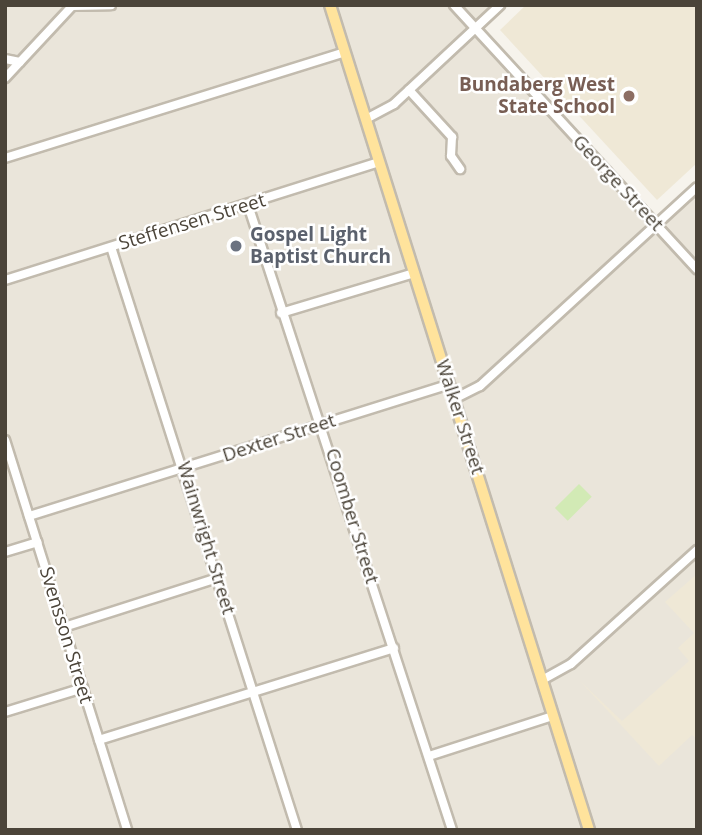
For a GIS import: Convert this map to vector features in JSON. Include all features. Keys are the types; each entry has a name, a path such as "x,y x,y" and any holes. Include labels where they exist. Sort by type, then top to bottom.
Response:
{"main road":[{"name":"Walker Street","path":"330,5 589,830"}],"street":[{"path":"5,78 72,6 111,5"},
{"name":"George Street","path":"454,5 697,269"},
{"path":"366,119 409,90 500,5"},
{"path":"5,158 345,52"},
{"path":"5,59 20,62"},
{"path":"409,90 452,137 451,156 460,169"},
{"name":"Steffensen Street","path":"5,280 379,162"},
{"path":"454,399 480,386 697,187"},
{"name":"Coomber Street","path":"247,205 452,830"},
{"name":"Wainwright Street","path":"111,247 184,468 297,830"},
{"path":"281,313 414,273"},
{"name":"Dexter Street","path":"29,516 449,384"},
{"name":"Svensson Street","path":"5,440 127,830"},
{"path":"5,552 37,541"},
{"path":"542,680 571,664 697,550"},
{"path":"64,627 218,578"},
{"path":"99,740 394,648"},
{"path":"5,712 83,688"},
{"path":"429,756 553,716"}],"shaded area":[{"path":"5,5 499,5 474,28 656,225 697,188 697,830 5,830"},
{"name":"Bundaberg West State School","path":"526,5 697,5 697,163 657,200 500,30"},
{"path":"697,574 697,739 692,735 659,766 580,681 622,721 689,661 678,648 694,633 665,602"}],"green space":[{"path":"579,484 592,497 568,521 555,508"}],"place":[{"name":"Bundaberg West State School","path":"629,96"},
{"name":"Gospel Light Baptist Church","path":"236,246"}]}
